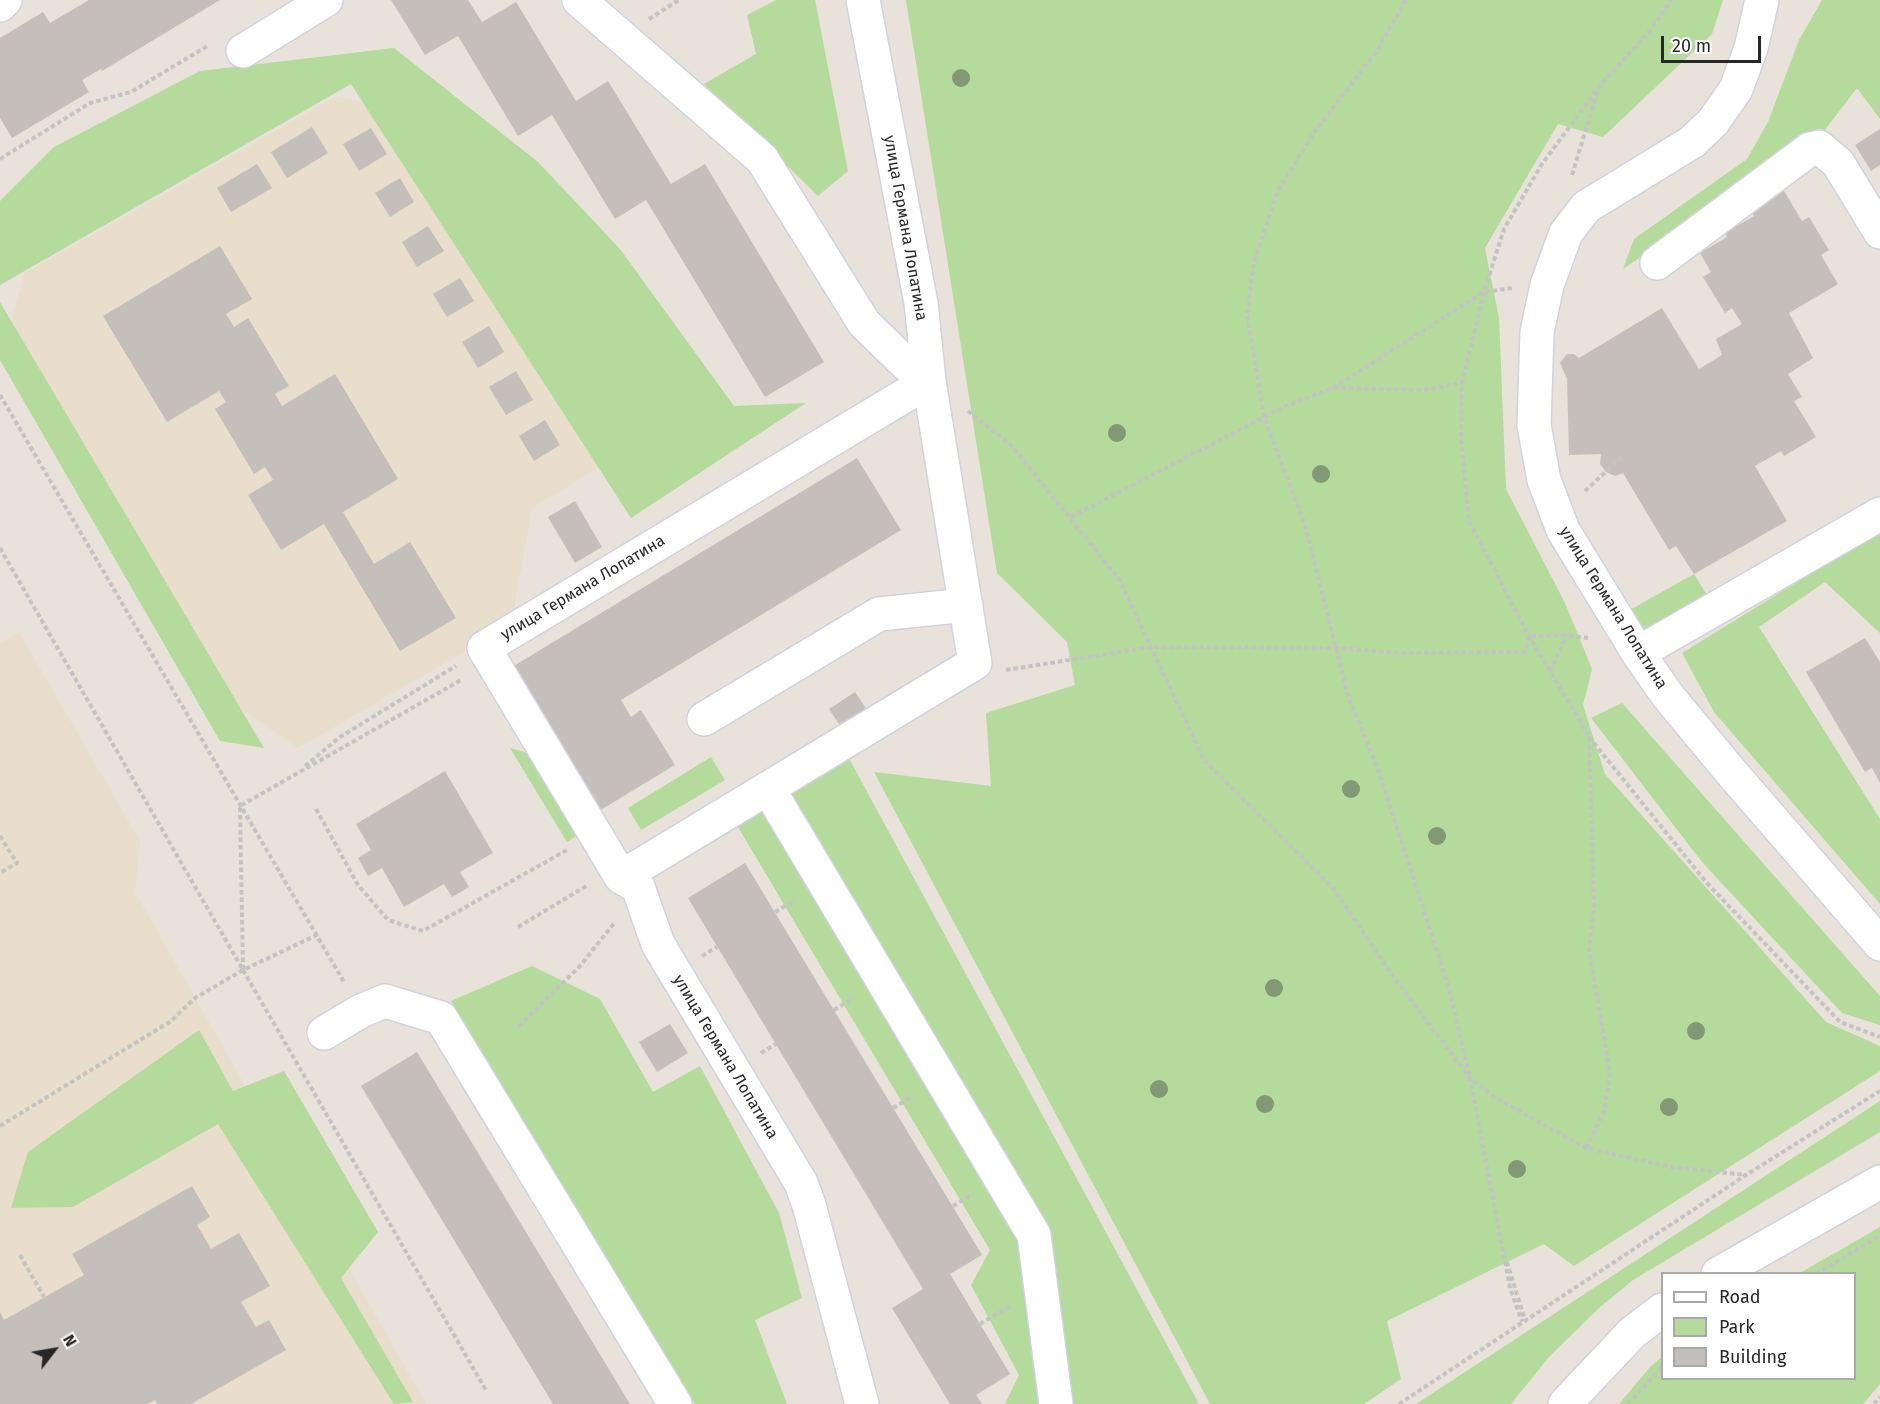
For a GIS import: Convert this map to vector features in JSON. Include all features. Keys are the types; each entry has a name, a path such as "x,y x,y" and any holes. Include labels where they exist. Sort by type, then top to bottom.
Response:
{"street":[{"path":"0,5 5,0"},
{"path":"243,51 326,0"},
{"path":"579,0 762,159 864,323 905,363 929,381 975,663 768,788 630,882"},
{"name":"улица Германа Лопатина","path":"862,1404 809,1205 801,1183 658,944 630,882 596,832 484,648 929,381 921,303 863,0"},
{"name":"улица Германа Лопатина","path":"1762,0 1751,48 1736,89 1713,122 1692,142 1586,207 1566,233 1547,285 1537,332 1533,388 1534,425 1544,480 1563,530 1638,653 1668,696 1731,772 1880,944"},
{"path":"1657,263 1810,149 1819,147 1838,163 1880,232"},
{"path":"1638,653 1880,514"},
{"path":"704,719 879,614 966,604"},
{"path":"768,788 1034,1235 1056,1404"},
{"path":"324,1033 361,1011 385,1001 441,1018 675,1404"},
{"path":"1722,1272 1880,1182"},
{"path":"1565,1404 1632,1333 1661,1311"}],"path":[{"path":"1407,0 1376,52 1313,134 1278,191 1254,261 1247,314 1264,417 1305,525 1351,705 1379,772 1448,986 1470,1078 1510,1288 1524,1321"},
{"path":"0,159 90,102 131,92 214,42 243,51"},
{"path":"1586,207 1570,194 1570,180 1599,87"},
{"path":"1071,517 1264,417 1333,388 1484,292 1547,285"},
{"path":"929,381 1011,445 1071,517 1119,579 1204,760 1334,888 1395,979 1470,1078 1496,1098 1586,1148 1671,1167 1746,1175"},
{"path":"1333,388 1425,390 1462,383"},
{"path":"0,395 347,986"},
{"path":"1585,491 1624,455"},
{"path":"0,548 487,1392"},
{"path":"1550,671 1567,635"},
{"path":"1004,670 1151,647 1336,648 1402,653 1525,652 1529,636 1567,635 1605,639 1638,653"},
{"path":"295,774 340,737 484,648"},
{"path":"240,806 468,676"},
{"path":"1588,736 1706,882 1840,1022 1880,1037"},
{"path":"240,806 243,970"},
{"path":"316,809 358,885 388,920 423,931 596,832"},
{"path":"0,836 17,863 0,873"},
{"path":"518,927 606,874 630,882 625,909 581,965 519,1026"},
{"path":"0,1126 171,1021 195,998 243,970 316,935"},
{"path":"1399,1404 1746,1175 1880,1091"},
{"path":"1819,1272 1880,1236"},
{"path":"20,1255 44,1297"},
{"path":"1628,1404 1661,1368"},
{"path":"1874,1404 1880,1397"}],"shaded area":[{"path":"335,97 386,106 606,463 532,508 511,625 298,748 229,701 9,329 25,273"},
{"path":"19,632 140,841 135,892 426,1404 0,1404 0,643"}],"green space":[{"path":"776,0 815,0 848,171 818,196 704,84 756,54 747,15"},
{"path":"906,0 1723,0 1712,34 1603,137 1558,124 1485,248 1499,318 1506,489 1565,603 1592,669 1583,705 1605,774 1826,1022 1880,1046 1880,1071 1574,1266 1544,1244 1387,1321 1401,1379 1364,1404 1210,1404 874,772 991,786 986,713 1075,685 1067,642 997,573"},
{"path":"1822,0 1880,0 1880,119 1857,88 1821,135 1623,269 1634,239 1747,159 1768,122 1799,40"},
{"path":"394,48 538,162 620,249 734,406 806,403 631,518 351,84 0,285 0,201 54,147 200,71"},
{"path":"0,302 264,748 220,741 0,360"},
{"path":"1880,510 1880,633 1825,582 1759,627 1880,819 1880,904 1714,712 1682,653 1867,539"},
{"path":"1694,574 1710,600 1654,631 1642,629 1628,611"},
{"path":"1622,703 1880,996 1880,1025 1842,1013 1702,862 1591,718"},
{"path":"510,748 524,752 538,763 581,833 567,842"},
{"path":"845,751 1199,1404 1005,1404 1019,1375 971,1285 990,1250 732,817"},
{"path":"711,757 725,780 641,830 628,808"},
{"path":"532,966 600,999 653,1092 700,1066 779,1213 802,1298 755,1320 787,1404 695,1404 451,1001"},
{"path":"199,1030 233,1091 284,1071 378,1232 341,1278 413,1402 394,1404 218,1124 73,1207 11,1208 28,1152"},
{"path":"1880,1101 1880,1132 1633,1280 1599,1308 1549,1357 1511,1404 1416,1404"},
{"path":"1880,1227 1880,1384 1863,1404 1619,1404 1651,1366 1661,1358 1661,1380 1856,1380 1856,1272 1802,1272"}],"building":[{"path":"89,0 220,0 102,71 101,69 82,80 89,92 12,138 0,118 0,38 43,12 50,23"},
{"path":"391,0 468,0 482,22 516,2 576,101 608,81 671,184 705,164 824,362 765,397 646,200 615,219 552,115 518,136 458,36 425,55"},
{"path":"312,127 328,153 287,178 271,152"},
{"path":"371,128 387,154 359,171 343,144"},
{"path":"1880,129 1880,165 1871,171 1855,145"},
{"path":"257,164 272,188 231,212 217,188"},
{"path":"400,178 414,202 390,217 375,193"},
{"path":"1784,191 1802,221 1809,217 1829,250 1821,255 1838,284 1789,313 1813,358 1788,374 1802,397 1794,401 1816,437 1784,456 1781,451 1755,466 1787,521 1694,574 1676,546 1669,550 1623,473 1615,476 1606,472 1600,464 1601,454 1569,455 1567,379 1560,363 1567,354 1574,354 1579,358 1662,308 1699,369 1722,355 1716,339 1742,324 1732,308 1725,313 1703,277 1711,272 1700,253 1727,237 1725,233 1754,216 1751,211"},
{"path":"428,226 444,251 417,267 402,242"},
{"path":"220,246 252,299 226,314 234,327 248,318 289,386 275,394 282,406 335,374 398,479 343,512 374,564 410,542 456,618 400,651 324,524 281,550 248,495 273,480 265,467 254,474 215,409 226,402 219,391 167,422 103,316"},
{"path":"460,278 474,301 447,317 433,294"},
{"path":"489,326 504,352 478,368 462,342"},
{"path":"516,371 533,400 506,415 489,387"},
{"path":"545,420 560,445 534,461 519,436"},
{"path":"857,458 901,530 621,700 631,717 641,710 675,765 599,811 512,667"},
{"path":"575,501 602,547 575,563 548,517"},
{"path":"1865,638 1880,662 1880,783 1872,768 1865,772 1806,672"},
{"path":"855,692 869,713 843,730 829,709"},
{"path":"445,771 493,853 460,872 469,887 452,897 444,884 404,907 382,868 368,876 358,858 371,850 356,824"},
{"path":"745,863 982,1255 950,1274 1010,1374 976,1395 982,1404 950,1404 892,1308 923,1289 688,898"},
{"path":"670,1024 688,1053 657,1072 639,1042"},
{"path":"417,1052 630,1404 553,1404 361,1086"},
{"path":"192,1186 210,1217 197,1225 211,1249 239,1233 270,1286 241,1302 256,1327 269,1320 286,1350 191,1404 157,1404 155,1400 147,1404 0,1404 0,1312 4,1320 84,1275 72,1254"}]}
